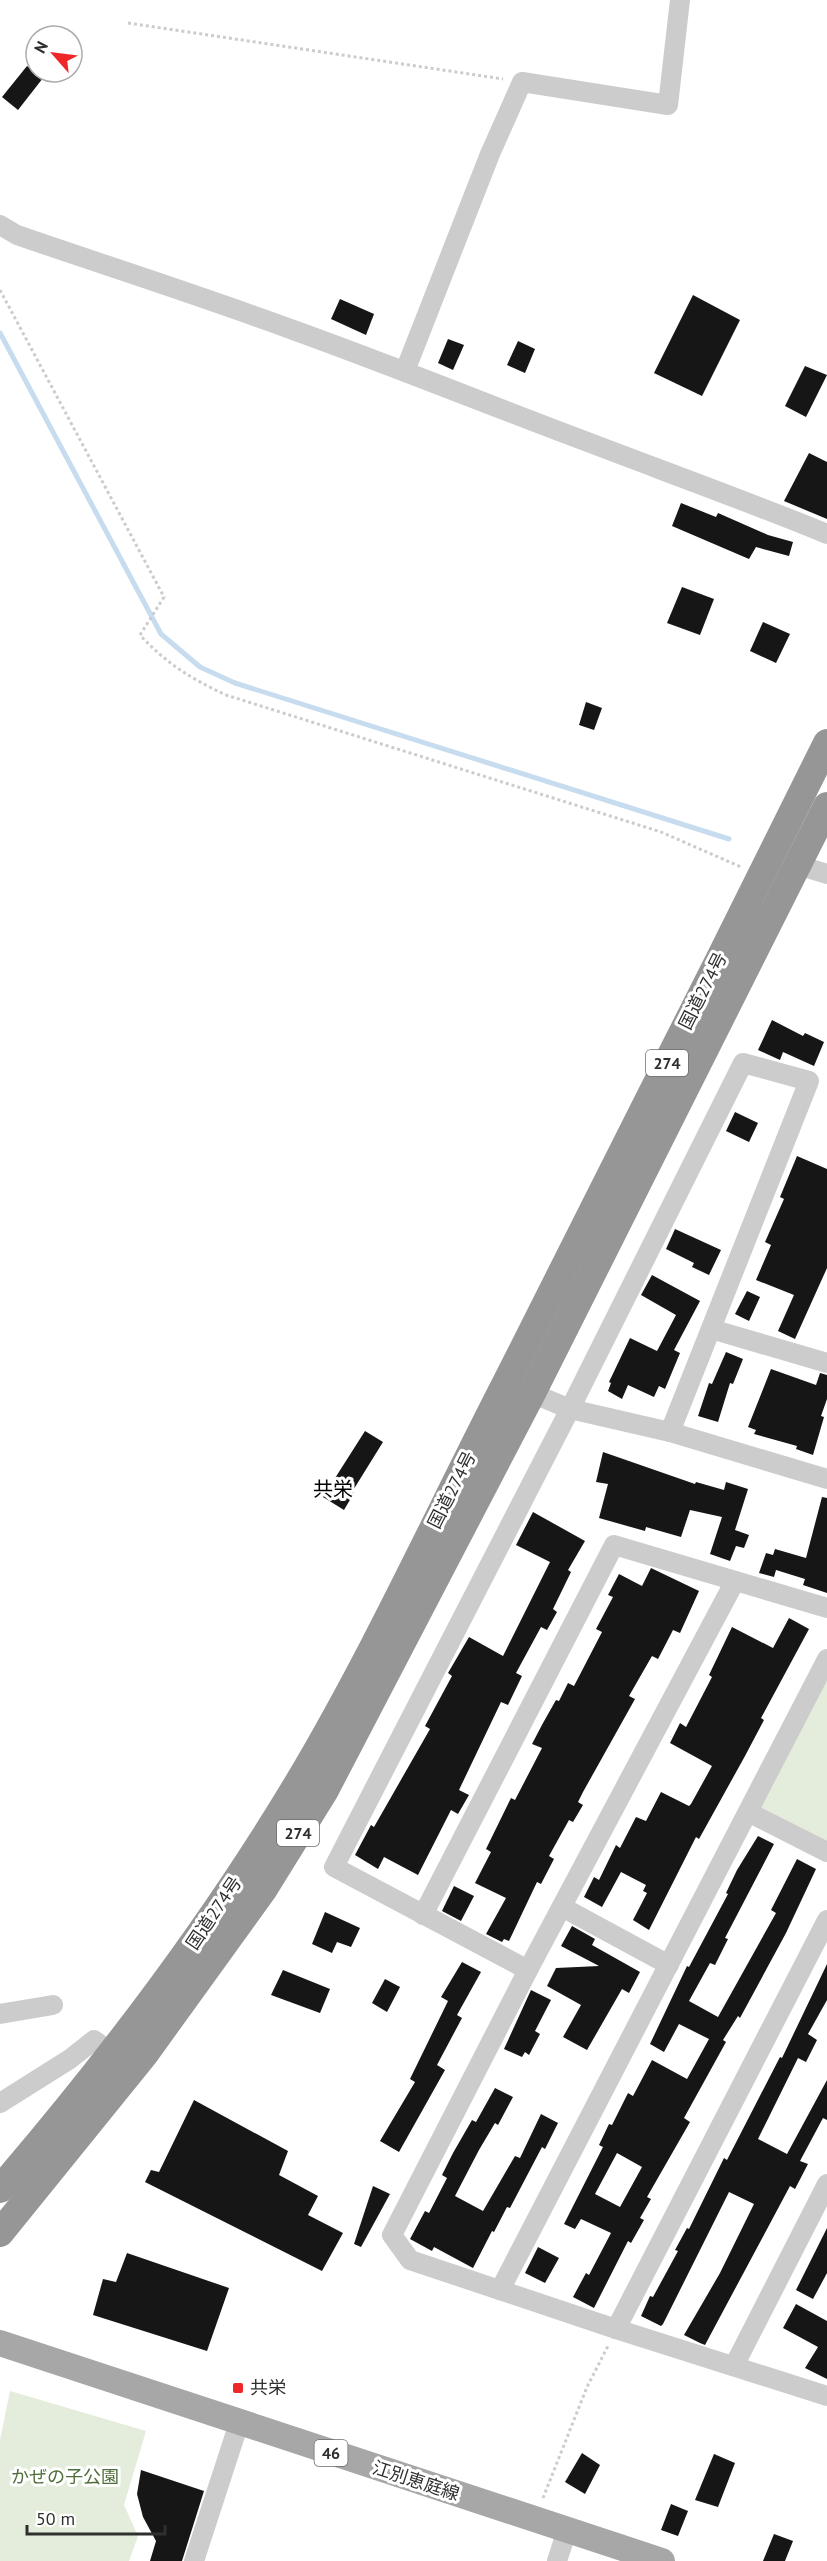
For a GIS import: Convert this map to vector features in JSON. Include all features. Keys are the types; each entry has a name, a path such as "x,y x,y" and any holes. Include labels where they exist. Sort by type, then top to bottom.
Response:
{"highway":[{"name":"国道274号","path":"0,2233 144,2055 263,1890 325,1790 761,876 827,743"},
{"name":"国道274号","path":"0,2189 113,2054 178,1967 298,1782 519,1387 827,806"}],"main road":[{"name":"江別恵庭線","path":"0,2343 662,2561"}],"street":[{"path":"405,371 490,154 522,82 668,105 680,0"},
{"path":"0,225 17,235 217,302 405,371 586,442 734,495 827,534"},
{"path":"797,865 827,874"},
{"path":"528,1970 334,1867 570,1408 743,1063 809,1081 670,1432"},
{"path":"711,1329 826,1359"},
{"path":"519,1387 570,1408 670,1432 827,1479"},
{"path":"423,1915 614,1545 827,1608"},
{"path":"735,1581 561,1907 392,2235 410,2260 827,2396"},
{"path":"500,2290 827,1659"},
{"path":"748,1812 827,1852"},
{"path":"561,1907 669,1965"},
{"path":"616,2329 827,1920"},
{"path":"0,2014 53,2005"},
{"path":"0,2103 70,2060 94,2040 113,2054"},
{"path":"734,2366 827,2184"},
{"path":"194,2561 239,2423"},
{"path":"557,2561 567,2530"}],"path":[{"path":"128,23 522,82"},
{"path":"0,290 164,597 140,635 161,657 189,677 226,695 661,832 761,876"},
{"path":"543,2498 587,2387 616,2329"}],"green space":[{"path":"827,1659 827,1852 748,1812"},
{"name":"かぜの子公園","path":"10,2391 146,2431 124,2505 138,2536 129,2561 0,2561 0,2440"}],"building":[{"path":"24,70 24,84 38,84 18,110 2,97"},
{"path":"693,295 740,320 702,396 654,373"},
{"path":"340,299 374,314 366,335 331,319"},
{"path":"448,339 464,345 453,370 438,363"},
{"path":"518,341 535,349 525,373 507,365"},
{"path":"805,366 827,375 806,417 785,406"},
{"path":"809,453 827,462 827,519 784,501"},
{"path":"681,503 716,517 718,513 768,535 793,542 789,556 756,547 749,559 672,526"},
{"path":"682,587 714,599 700,635 667,623"},
{"path":"763,622 790,634 776,663 750,651"},
{"path":"586,702 602,708 594,730 579,725"},
{"path":"772,1020 803,1036 805,1033 824,1042 814,1066 783,1052 780,1060 758,1050"},
{"path":"735,1112 758,1123 749,1142 726,1131"},
{"path":"797,1156 827,1169 827,1268 795,1339 778,1331 794,1295 756,1280 771,1245 765,1242 784,1199 780,1197"},
{"path":"675,1229 721,1250 709,1275 692,1267 694,1263 666,1249"},
{"path":"652,1275 700,1301 674,1350 680,1353 665,1389 659,1386 654,1397 628,1385 622,1399 608,1391 611,1383 609,1382 630,1338 657,1351 676,1315 641,1295"},
{"path":"747,1291 760,1297 749,1321 735,1314"},
{"path":"726,1352 743,1359 733,1384 730,1383 718,1422 698,1416 709,1383 712,1384"},
{"path":"771,1369 816,1385 820,1373 827,1375 827,1399 821,1416 824,1417 813,1455 796,1449 797,1446 754,1434 756,1430 748,1427"},
{"path":"365,1431 383,1442 352,1492 354,1493 344,1510 323,1497"},
{"path":"603,1452 695,1484 696,1482 724,1490 726,1482 748,1489 735,1530 749,1535 744,1548 736,1546 730,1561 710,1554 722,1517 690,1510 681,1537 646,1527 645,1531 599,1518 608,1484 596,1482"},
{"path":"822,1497 827,1498 827,1593 803,1585 805,1579 776,1570 774,1577 759,1573 766,1553 773,1555 775,1549 806,1558"},
{"path":"533,1512 585,1541 568,1570 571,1572 553,1609 557,1612 547,1630 541,1627 516,1673 522,1676 508,1705 501,1702 459,1790 469,1795 458,1814 451,1810 418,1875 384,1857 378,1869 355,1855 371,1825 374,1827 430,1729 425,1726 452,1676 448,1673 469,1637 503,1656 550,1562 516,1545"},
{"path":"651,1568 699,1591 680,1633 673,1630 658,1659 652,1656 629,1696 635,1699 578,1802 583,1805 573,1822 569,1820 549,1856 554,1859 541,1884 537,1882 509,1941 504,1939 502,1942 486,1934 506,1898 475,1883 491,1852 486,1849 511,1798 515,1800 542,1748 532,1744 543,1723 556,1700 559,1701 568,1683 574,1686 602,1632 596,1629 613,1597 608,1595 619,1574 642,1586"},
{"path":"789,1618 809,1629 761,1718 764,1720 745,1756 699,1839 696,1837 649,1930 633,1920 647,1893 643,1891 646,1885 621,1872 602,1907 584,1897 594,1877 599,1880 616,1845 620,1848 636,1817 646,1821 661,1792 689,1806 712,1766 670,1743 680,1723 686,1727 712,1677 709,1675 732,1627 773,1648"},
{"path":"758,1836 774,1844 725,1938 728,1939 715,1965 710,1963 689,2001 718,2017 776,1913 771,1910 797,1859 816,1869 786,1933 740,2018 738,2016 723,2040 726,2042 684,2118 690,2122 647,2197 651,2199 640,2218 644,2220 631,2243 628,2241 594,2308 573,2297 586,2273 589,2275 611,2233 581,2219 575,2229 564,2224 603,2147 599,2145 609,2124 612,2125 628,2093 633,2096 652,2060 687,2079 709,2039 679,2024 664,2052 650,2044 687,1966 689,1967 728,1894 726,1893","holes":["617,2153 642,2167 620,2207 595,2194"]},
{"path":"454,1886 474,1896 461,1921 442,1911"},
{"path":"325,1912 360,1928 351,1947 337,1942 332,1953 312,1944"},
{"path":"572,1926 595,1939 592,1945 640,1972 629,1993 622,1989 587,2050 563,2037 581,2005 547,1986 556,1968 599,1966 561,1946"},
{"path":"462,1962 481,1972 457,2015 462,2018 437,2065 445,2070 399,2152 380,2141 415,2082 410,2079 448,2001 441,1997"},
{"path":"827,1964 827,2000 808,2034 817,2040 806,2062 798,2058 758,2139 787,2154 827,2080 827,2120 823,2118 800,2161 808,2164 795,2189 790,2186 705,2345 684,2335 720,2273 754,2204 729,2192 663,2324 661,2326 641,2316 650,2296 653,2297 678,2251 675,2250 687,2228 689,2229 724,2158 727,2160 780,2057 782,2058"},
{"path":"283,1970 330,1989 320,2013 271,1995"},
{"path":"385,1979 400,1987 387,2012 372,2003"},
{"path":"531,1990 551,2000 535,2031 540,2034 529,2055 525,2052 522,2057 504,2049"},
{"path":"495,2088 513,2097 498,2125 495,2123 479,2150 455,2196 483,2211 515,2156 520,2158 541,2114 558,2123 545,2149 542,2147 510,2208 507,2207 494,2232 492,2231 473,2268 434,2247 432,2251 410,2239 425,2211 429,2213 447,2178 442,2175 453,2153 472,2120 476,2122"},
{"path":"194,2100 288,2151 279,2175 318,2196 308,2215 343,2233 322,2271 145,2182 151,2170 159,2172"},
{"path":"373,2186 390,2194 361,2247 354,2244"},
{"path":"827,2228 827,2273 813,2299 796,2290"},
{"path":"538,2247 559,2258 545,2283 525,2273"},
{"path":"127,2253 229,2288 207,2351 93,2315 103,2279 116,2282"},
{"path":"796,2304 827,2321 827,2379 805,2368 818,2347 783,2328"},
{"path":"582,2453 600,2465 585,2494 565,2482"},
{"path":"714,2454 735,2463 718,2507 695,2500"},
{"path":"141,2470 204,2491 182,2561 150,2561 156,2541 143,2517 137,2494"},
{"path":"671,2504 688,2511 678,2536 661,2530"},
{"path":"774,2534 793,2541 785,2561 763,2561"}],"waterway":[{"path":"0,333 161,634 200,667 235,683 729,839"}],"place":[{"name":"共栄","path":"238,2388"}],"district":[{"name":"共栄","path":"333,1489"}]}
